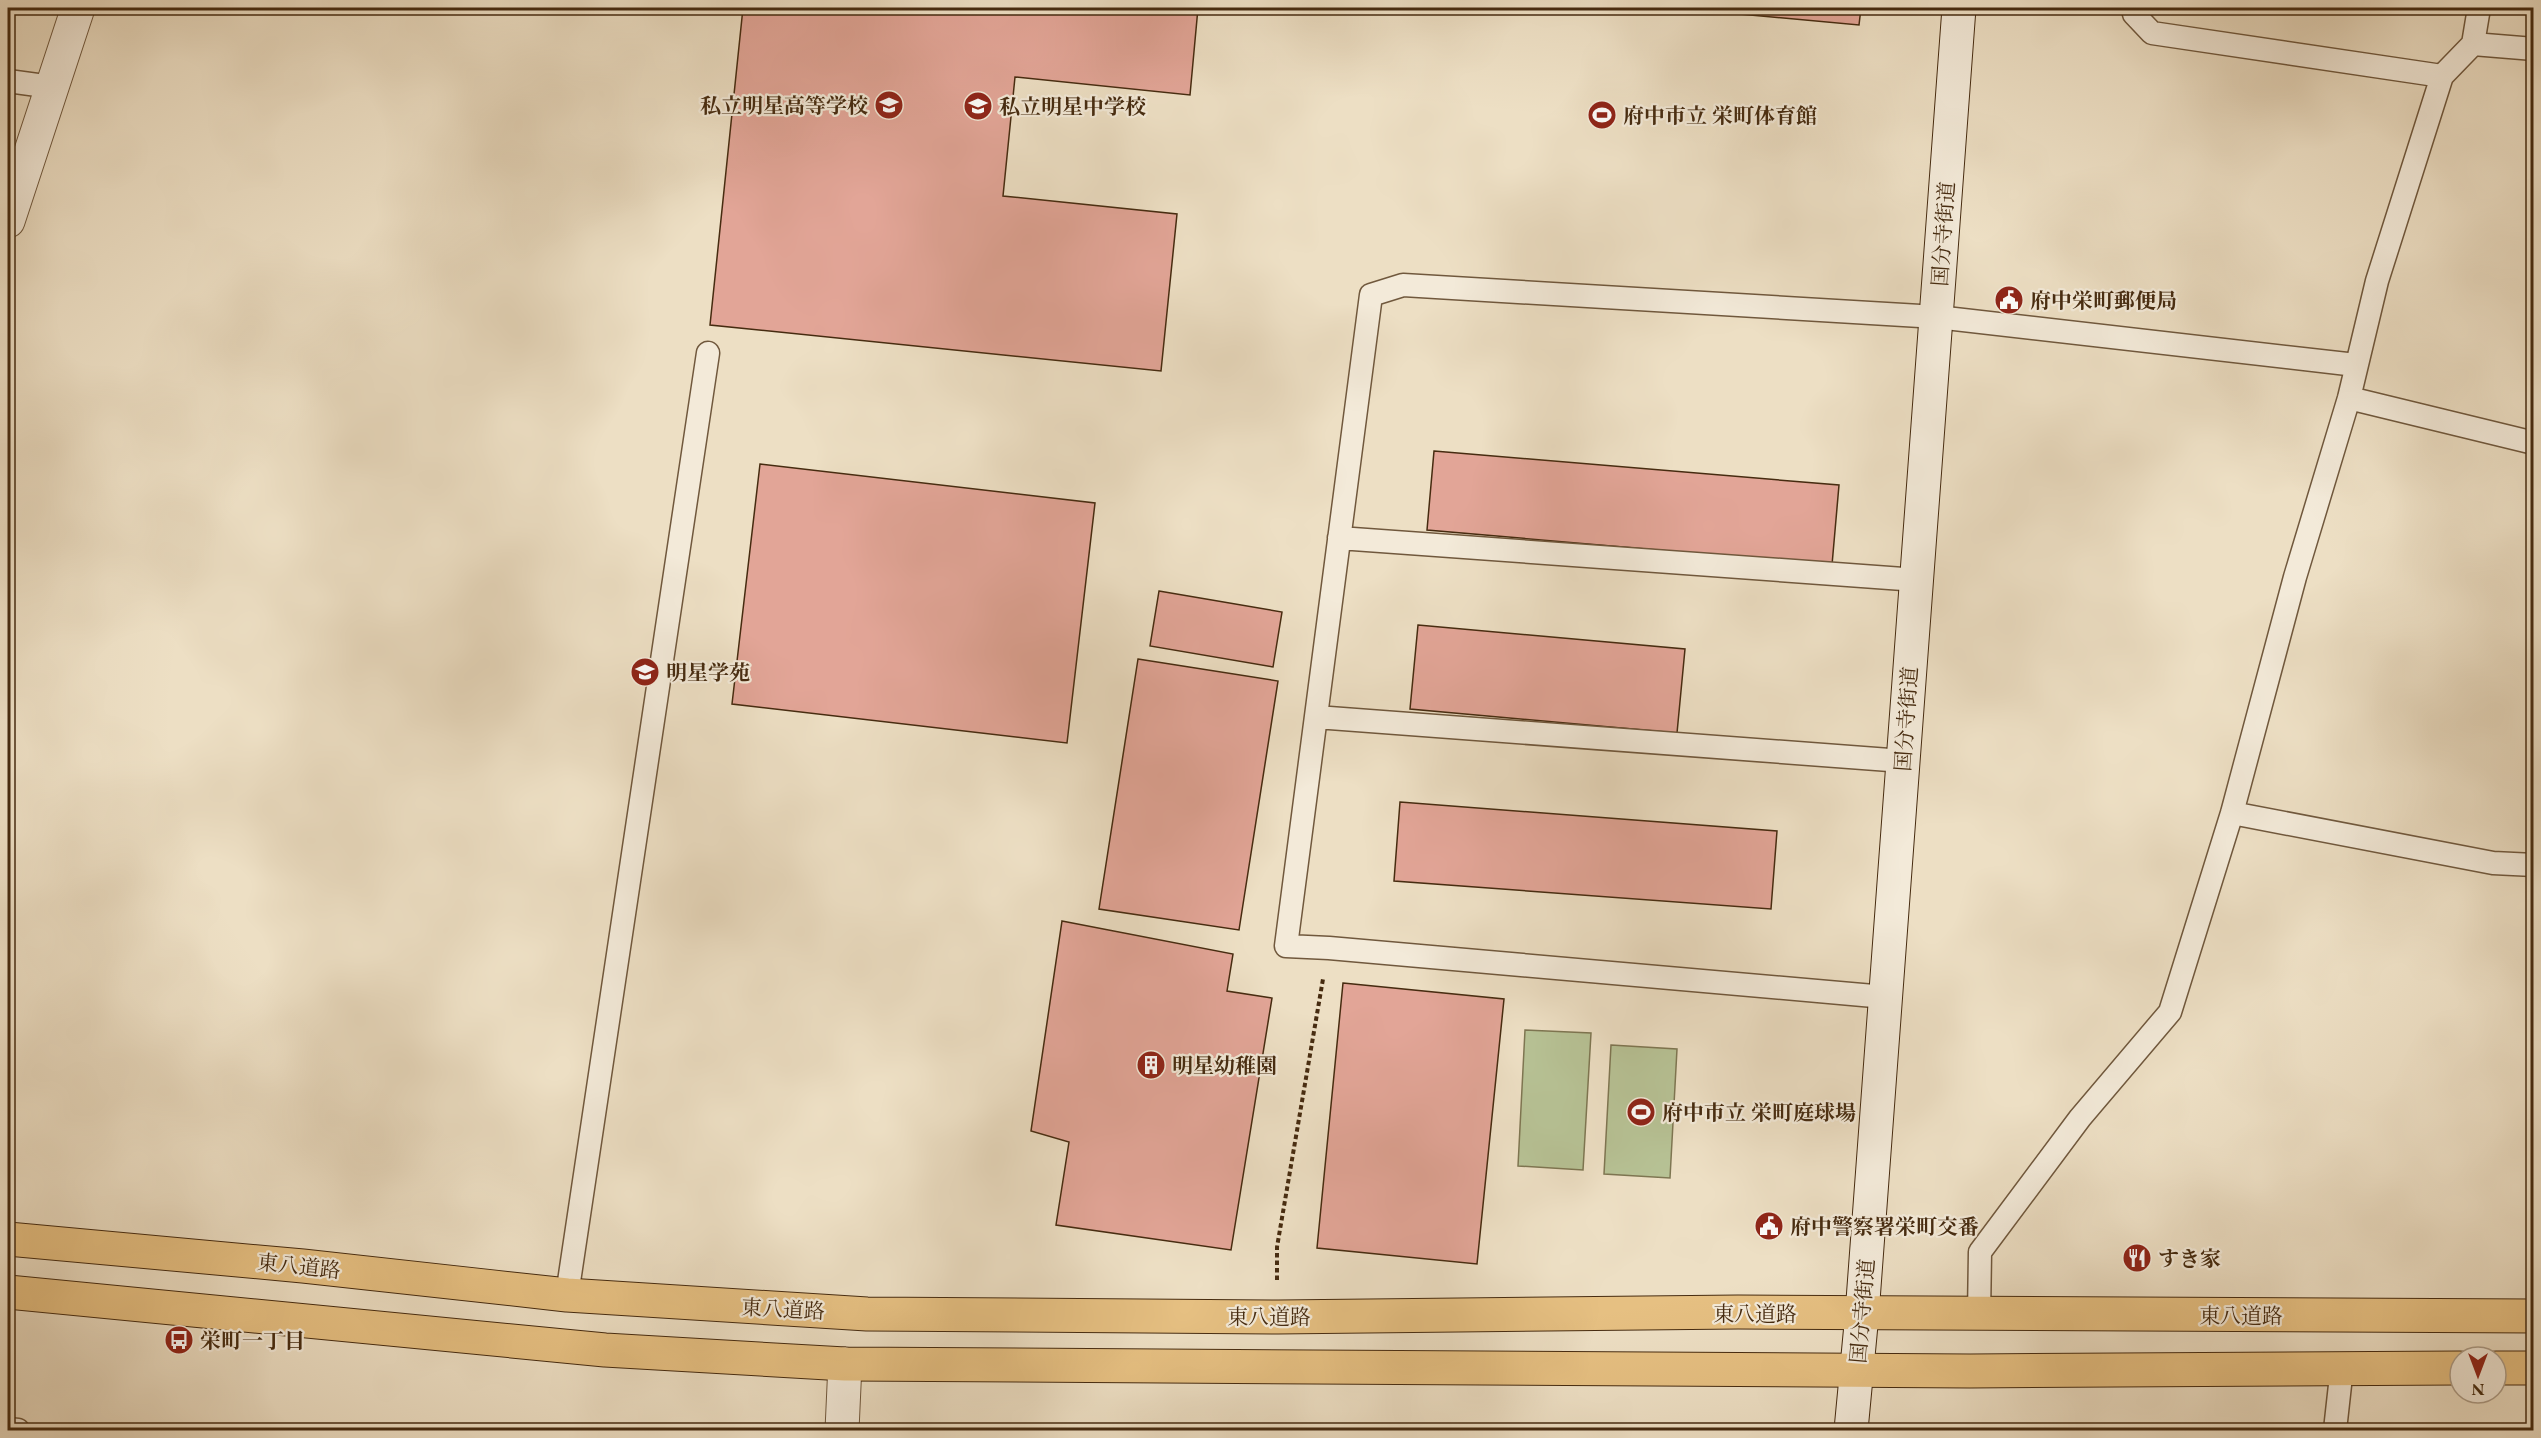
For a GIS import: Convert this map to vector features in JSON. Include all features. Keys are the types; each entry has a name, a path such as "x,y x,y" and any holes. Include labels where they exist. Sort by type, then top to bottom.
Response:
{"main road":[{"path":"8,222 78,8"},
{"name":"国分寺街道","path":"1851,1431 1862,1314 1959,8"},
{"name":"東八道路","path":"8,1239 303,1266 567,1295 867,1314 1278,1317 1738,1312 2534,1316"},
{"path":"8,1292 560,1346 845,1364 1857,1371 2448,1368"},
{"path":"560,1346 567,1295"},
{"path":"842,1431 845,1364"},
{"path":"2508,1368 2534,1368"}],"lane":[{"path":"2133,8 2134,14 2152,33 2442,76"},
{"path":"1979,1315 1980,1252 2080,1118 2170,1012 2232,813 2295,577 2349,398 2377,281 2442,76 2473,44 2479,8"},
{"path":"2473,44 2534,49"},
{"path":"8,81 52,87"},
{"path":"1886,997 1286,946 1371,295 1403,285 1937,317 2356,365"},
{"path":"567,1295 708,353"},
{"path":"2349,398 2534,443"},
{"path":"1339,538 1917,580"},
{"path":"1316,717 1903,760"},
{"path":"2232,813 2493,863 2534,865"},
{"path":"2335,1431 2342,1367"},
{"path":"8,1428 18,1431"}],"path":[{"path":"1278,1317 1277,1247 1329,948"}],"green space":[{"path":"1525,1030 1591,1033 1583,1170 1518,1166"},
{"name":"府中市立 栄町庭球場","path":"1611,1045 1677,1049 1670,1178 1604,1174"}],"building":[{"path":"743,8 1198,8 1190,95 1015,77 1003,196 1177,214 1161,371 710,325"},
{"path":"1674,8 1861,8 1859,25"},
{"path":"1434,451 1839,485 1832,565 1427,530"},
{"path":"760,464 1095,503 1067,743 732,704"},
{"path":"1159,591 1282,612 1273,667 1150,646"},
{"path":"1418,625 1685,649 1677,733 1410,709"},
{"path":"1138,659 1278,681 1239,930 1099,909"},
{"path":"1400,802 1777,831 1771,909 1394,881"},
{"name":"明星幼稚園","path":"1062,921 1233,954 1227,991 1272,998 1231,1250 1056,1225 1069,1142 1031,1131"},
{"path":"1343,983 1504,999 1477,1264 1317,1248"}],"place":[{"name":"私立明星高等学校","path":"889,105"},
{"name":"私立明星中学校","path":"978,106"},
{"name":"府中市立 栄町体育館","path":"1602,115"},
{"name":"府中栄町郵便局","path":"2009,300"},
{"name":"明星学苑","path":"645,672"},
{"name":"明星幼稚園","path":"1151,1065"},
{"name":"府中市立 栄町庭球場","path":"1641,1112"},
{"name":"府中警察署栄町交番","path":"1769,1226"},
{"name":"すき家","path":"2137,1258"},
{"name":"栄町一丁目","path":"179,1340"}]}
